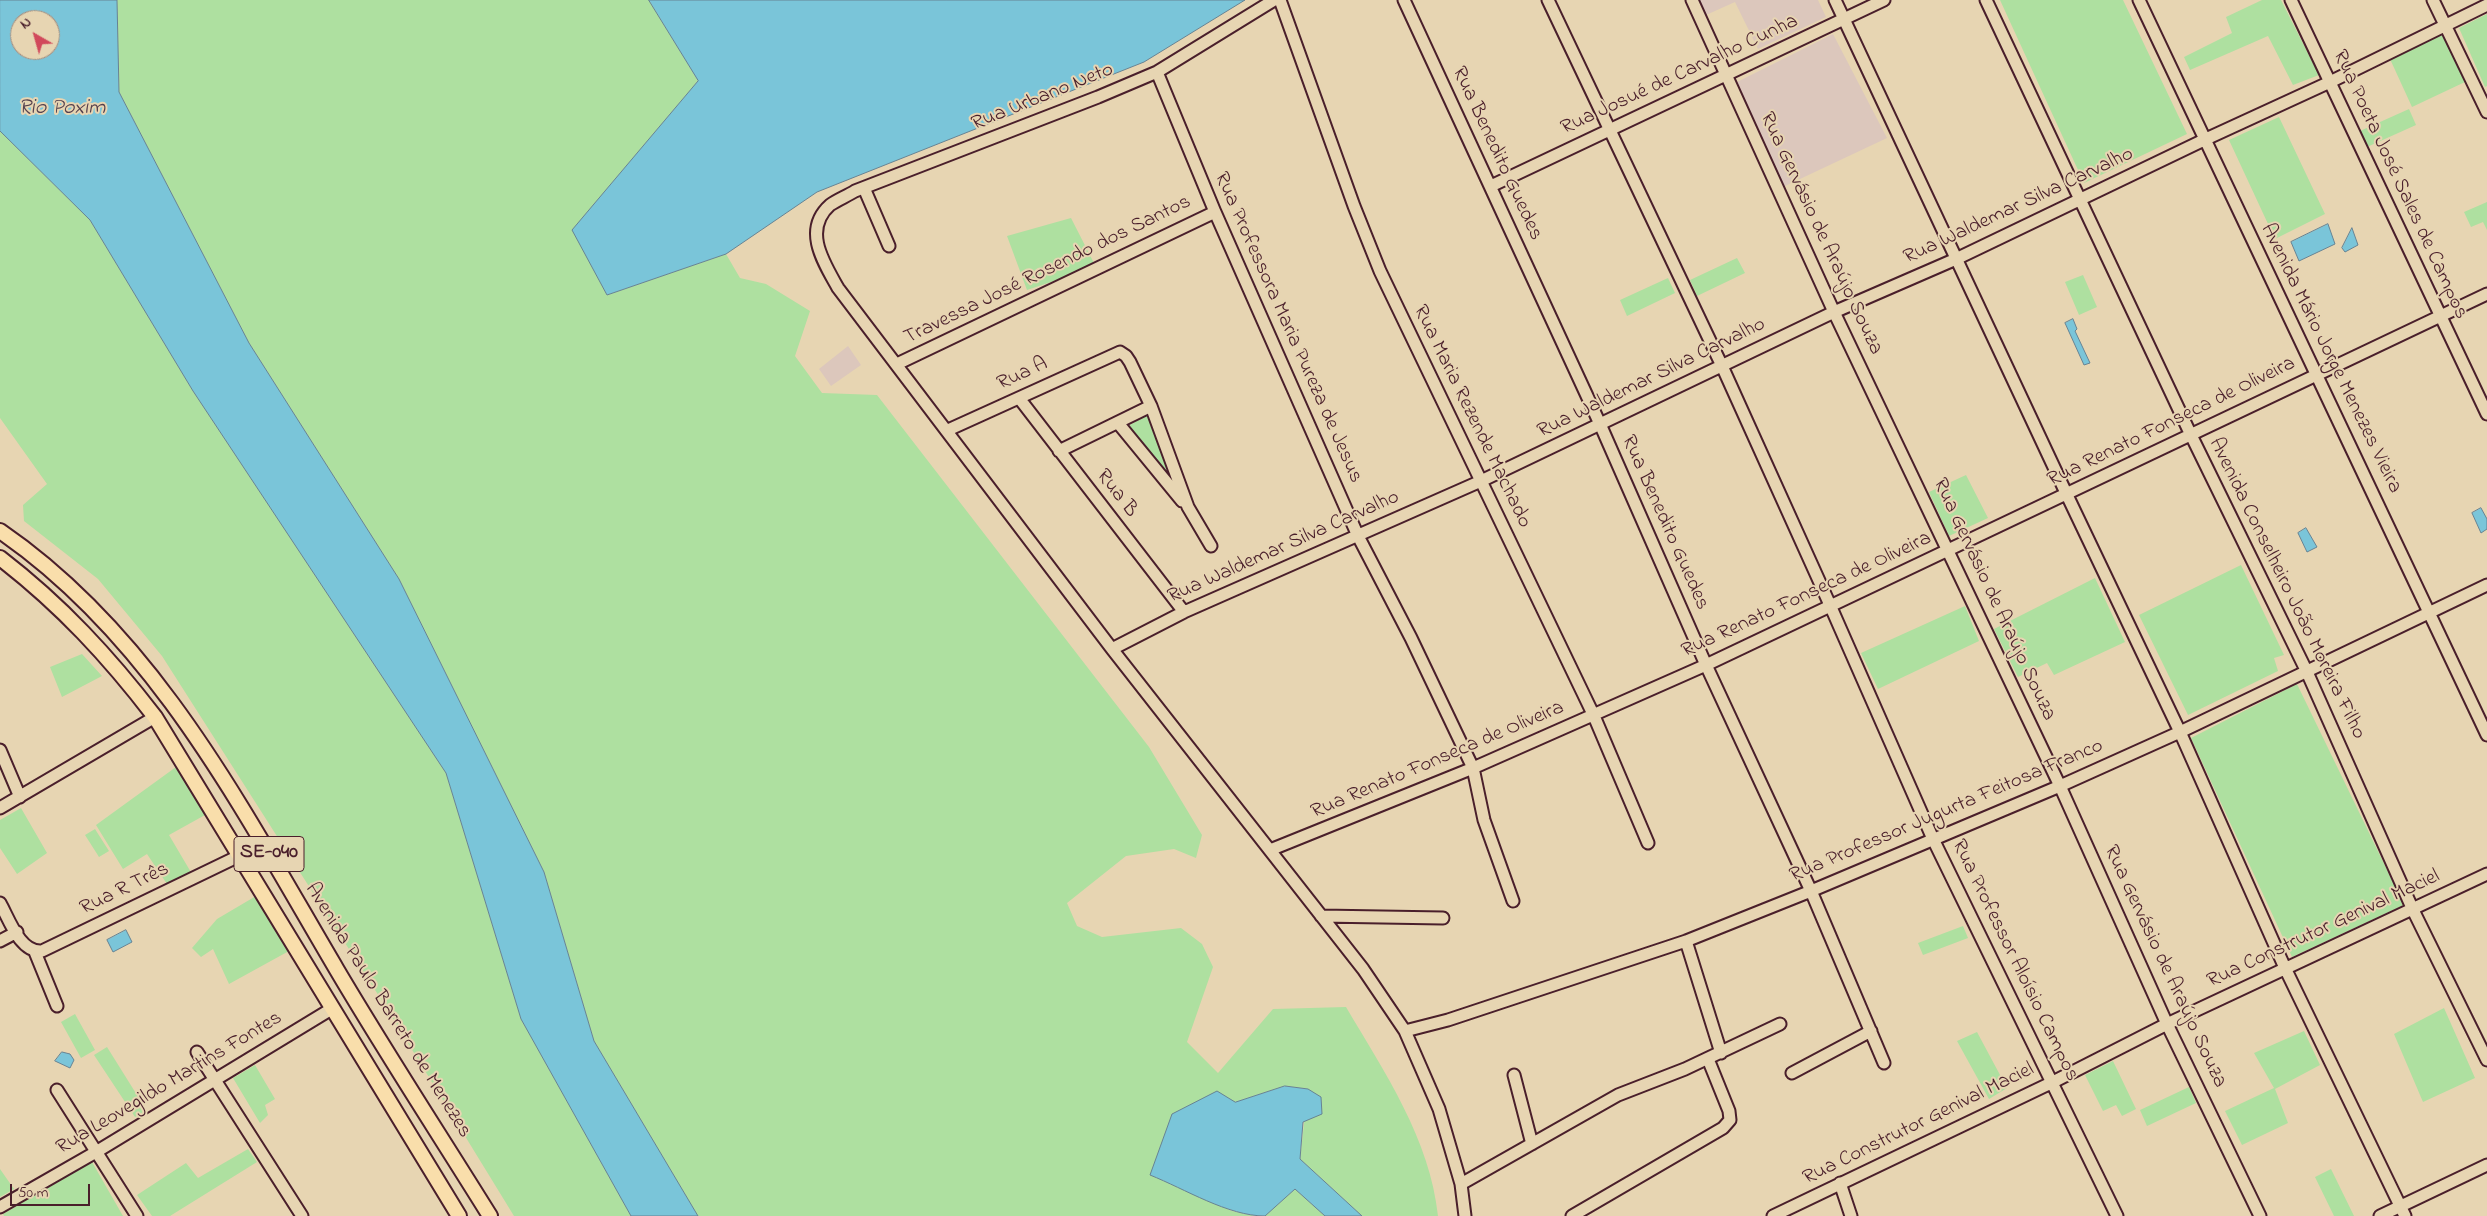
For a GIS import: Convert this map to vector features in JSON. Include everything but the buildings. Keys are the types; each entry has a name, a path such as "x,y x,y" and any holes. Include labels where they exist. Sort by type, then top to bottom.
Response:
{"main road":[{"name":"Avenida Paulo Barreto de Menezes","path":"0,531 21,546 82,598 127,645 174,704 259,839 353,998 490,1216"},
{"name":"Avenida Paulo Barreto de Menezes","path":"0,558 29,580 74,622 116,667 155,717 333,1008 453,1214"}],"street":[{"name":"Rua Urbano Neto","path":"897,364 838,288 822,261 816,237 821,217 830,205 864,188 1098,97 1157,72 1274,0"},
{"name":"Rua Maria Rezende Machado","path":"1280,0 1354,206 1380,271 1594,716 1648,843"},
{"name":"Rua Benedito Guedes","path":"1404,0 1600,424 1706,665 1812,891 1884,1063"},
{"name":"Rua Professor Aloísio Campos","path":"1548,0 1608,130 1722,366 1933,839 2117,1216"},
{"name":"Rua Gervásio de Araújo Souza","path":"1692,0 1834,312 1949,550 2060,786 2167,1024 2260,1216"},
{"path":"1836,0 2066,495 2180,732 2285,968 2403,1211"},
{"name":"Rua Josué de Carvalho Cunha","path":"1491,186 1884,0"},
{"name":"Avenida Conselheiro João Moreira Filho","path":"1986,0 2190,433 2307,672 2414,910 2487,1060"},
{"name":"Avenida Mário Jorge Menezes Vieira","path":"2139,0 2487,735"},
{"name":"Rua Poeta José Sales de Campos","path":"2291,0 2487,414"},
{"path":"2433,0 2487,112"},
{"name":"Rua Waldemar Silva Carvalho","path":"1112,649 1184,612 1481,481 1834,312 1956,259 2206,139 2330,82 2487,5"},
{"name":"Rua Professora Maria Pureza de Jesus","path":"1157,72 1215,212 1358,536 1412,638 1473,768 1484,820 1513,901"},
{"path":"864,188 889,246"},
{"name":"Travessa José Rosendo dos Santos","path":"897,364 1215,212"},
{"name":"Rua Renato Fonseca de Oliveira","path":"1270,850 1473,768 1706,665 2066,495 2190,433 2487,294"},
{"name":"Rua A","path":"948,430 1120,352 1126,356 1151,406"},
{"path":"897,364 1112,649 1363,970 1405,1031 1439,1109 1461,1184 1465,1216"},
{"name":"Rua B","path":"1019,398 1184,612"},
{"path":"1059,451 1151,406 1188,507"},
{"path":"1118,423 1188,507 1211,546"},
{"name":"Rua Professor Jugurta Feitosa Franco","path":"1405,1031 1448,1020 1536,992 1686,941 1812,891 2060,786 2180,732 2487,585"},
{"path":"0,808 155,717"},
{"path":"0,750 20,797"},
{"name":"Rua R Três","path":"30,948 42,951 241,856"},
{"name":"Rua Construtor Genival Maciel","path":"1773,1216 2053,1082 2167,1024 2414,910 2487,874"},
{"path":"0,903 17,932 30,948 57,1006"},
{"path":"1321,916 1444,918"},
{"path":"0,941 17,932"},
{"path":"1686,941 1721,1052"},
{"name":"Rua Leovegildo Martins Fontes","path":"0,1207 96,1152 333,1008"},
{"path":"1461,1184 1618,1095 1708,1059 1780,1024"},
{"path":"1792,1073 1871,1032"},
{"path":"197,1052 302,1216"},
{"path":"1572,1216 1714,1135 1730,1120 1729,1111 1708,1059"},
{"path":"1514,1075 1532,1144"},
{"path":"57,1090 136,1216"},
{"path":"2380,1216 2403,1211 2487,1165"},
{"path":"1840,1183 1851,1216"}],"shaded area":[{"path":"1699,0 1818,0 1826,17 1758,49 1735,2 1706,15"},
{"path":"1833,34 1887,138 1783,187 1737,82"},
{"path":"848,346 861,365 831,386 819,369"}],"green space":[{"path":"117,0 649,0 698,81 573,230 607,295 726,254 740,278 766,284 810,311 795,356 822,393 877,395 1149,747 1202,835 1196,858 1174,849 1126,856 1067,903 1077,926 1102,937 1181,928 1202,944 1213,967 1187,1042 1218,1073 1273,1009 1346,1007 1404,1107 1416,1133 1426,1160 1438,1216 1362,1216 1300,1159 1308,1089 1285,1086 1235,1102 1151,1175 1232,1211 1256,1216 698,1216 594,1041 544,872 399,579 249,343 119,92"},
{"path":"2000,0 2123,0 2187,134 2084,183"},
{"path":"2262,0 2281,0 2319,75 2293,85 2268,36 2190,70 2184,57 2232,33 2226,17"},
{"path":"2487,14 2487,86 2485,87 2459,28"},
{"path":"2442,34 2465,82 2412,107 2390,59"},
{"path":"2409,109 2416,125 2367,147 2360,131"},
{"path":"2279,117 2325,214 2275,239 2229,140"},
{"path":"0,131 90,220 193,391 446,773 521,1019 631,1216 514,1216 384,1004 162,656 98,579 24,521 23,505 47,484 0,418"},
{"path":"2487,202 2487,230 2483,222 2471,227 2464,212"},
{"path":"1071,218 1096,267 1027,290 1007,236"},
{"path":"1737,258 1745,273 1697,296 1690,280"},
{"path":"2083,275 2097,307 2079,315 2065,282"},
{"path":"1668,278 1675,293 1627,316 1620,300"},
{"path":"1149,414 1174,484 1128,426"},
{"path":"1966,475 1988,518 1949,536 1929,492"},
{"path":"2241,565 2284,655 2274,658 2278,671 2188,715 2139,615"},
{"path":"2095,578 2125,642 2054,675 2047,663 2018,677 1994,629"},
{"path":"1965,606 1979,641 1878,689 1861,653"},
{"path":"82,654 102,676 62,697 50,667"},
{"path":"2297,684 2404,905 2292,957 2191,738"},
{"path":"176,767 205,815 169,835 192,874 167,884 147,854 123,869 96,825"},
{"path":"21,808 47,853 17,874 0,848 0,820"},
{"path":"95,829 109,851 99,857 85,835"},
{"path":"256,896 289,951 229,984 213,949 201,957 192,948 217,919"},
{"path":"1963,926 1968,938 1923,955 1918,943"},
{"path":"2444,1008 2475,1078 2423,1102 2394,1034"},
{"path":"75,1014 95,1050 81,1058 61,1022"},
{"path":"2304,1031 2320,1065 2275,1089 2288,1123 2242,1145 2225,1111 2274,1088 2254,1053"},
{"path":"1977,1032 2007,1088 1989,1099 1957,1041"},
{"path":"107,1047 147,1111 135,1117 94,1055"},
{"path":"2113,1061 2136,1109 2122,1116 2116,1105 2103,1111 2085,1075"},
{"path":"255,1065 275,1099 265,1105 268,1115 260,1123 233,1078"},
{"path":"2189,1087 2196,1103 2147,1126 2140,1110"},
{"path":"248,1149 257,1162 170,1216 152,1216 137,1195 186,1163 198,1178"},
{"path":"92,1162 123,1216 4,1216 3,1214"},
{"path":"0,1169 14,1189 0,1197"},
{"path":"2331,1169 2354,1216 2334,1216 2315,1177"},
{"path":"1295,1189 1325,1216 1265,1216"}],"water":[{"name":"Rio Poxim","path":"0,0 117,0 119,92 249,343 399,579 544,872 594,1041 698,1216 631,1216 521,1019 446,773 193,391 90,220 0,131"},
{"path":"649,0 1245,0 1144,62 817,192 726,254 607,295 572,230 698,81"},
{"path":"2328,224 2335,244 2299,261 2291,242"},
{"path":"2352,228 2358,245 2345,252 2342,248"},
{"path":"2073,319 2077,329 2075,331 2090,363 2084,365 2065,323"},
{"path":"2481,508 2487,519 2487,529 2481,533 2472,513"},
{"path":"2306,528 2317,547 2307,552 2298,533"},
{"path":"126,930 132,942 113,952 107,940"},
{"path":"62,1052 70,1054 74,1060 70,1068 55,1061"},
{"path":"1285,1086 1308,1089 1321,1097 1322,1114 1303,1122 1300,1159 1362,1216 1325,1216 1295,1189 1265,1216 1251,1215 1222,1207 1150,1175 1172,1114 1217,1091 1235,1102"}]}
